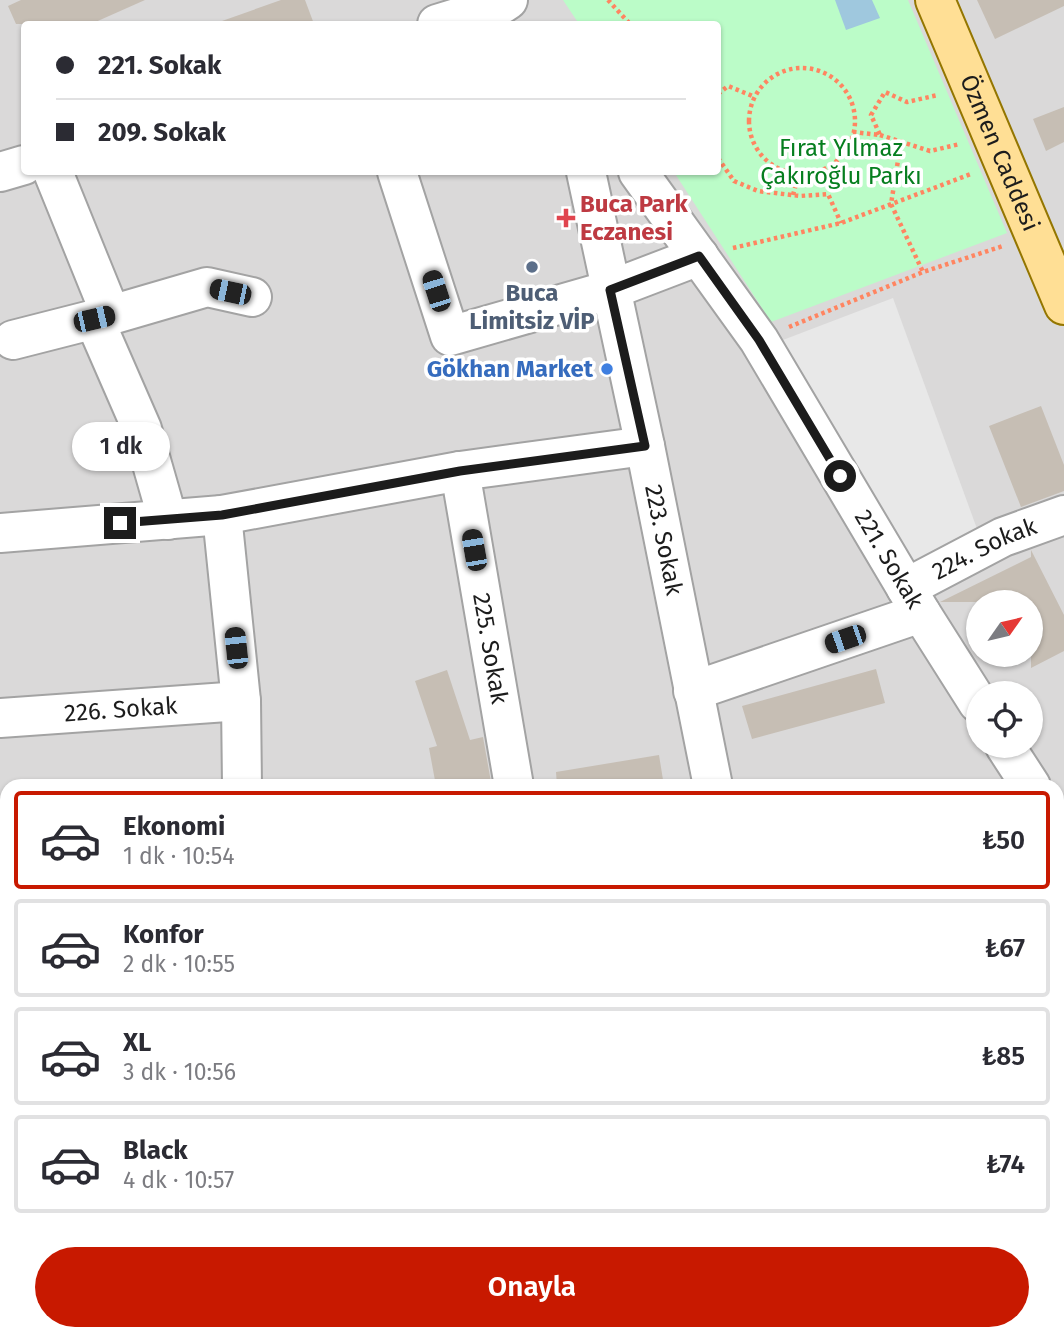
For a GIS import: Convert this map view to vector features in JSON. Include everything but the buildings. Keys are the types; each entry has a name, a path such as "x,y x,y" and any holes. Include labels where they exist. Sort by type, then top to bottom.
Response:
{"main road":[{"name":"Özmen Caddesi","path":"936,0 1061,291"}],"street":[{"path":"450,21 508,7"},
{"path":"0,172 21,165"},
{"path":"54,175 142,429 168,520"},
{"path":"398,175 450,336 610,290 699,256"},
{"name":"223. Sokak","path":"587,175 645,446 712,779"},
{"name":"221. Sokak","path":"640,175 759,340 966,684"},
{"path":"13,340 207,288 252,297"},
{"path":"0,533 222,515 460,471 645,446"},
{"name":"225. Sokak","path":"460,471 513,779"},
{"path":"222,515 241,701 243,779"},
{"name":"224. Sokak","path":"693,691 914,600 1003,537 1064,515"},
{"name":"226. Sokak","path":"0,718 241,701"},
{"path":"1013,758 1026,779"}],"path":[{"path":"608,0 627,21"},
{"path":"800,67 817,70 832,77 845,89 853,106 856,125 853,132 851,142 841,158 825,169 808,174 790,172 772,165 760,153 752,139 749,122 751,106 758,90 769,78 800,67"},
{"path":"721,92 728,86 755,97"},
{"path":"880,135 871,115 885,92 908,102 973,86"},
{"path":"853,132 880,135 930,151 999,148"},
{"path":"901,142 891,204 923,272"},
{"path":"699,256 841,223 891,204 999,148"},
{"path":"721,162 734,181 758,191 793,195 828,194 841,223"},
{"path":"793,195 799,173"},
{"path":"759,340 923,272 1035,235"}],"shaded area":[{"path":"0,0 1064,0 1064,779 0,779"},
{"path":"893,298 980,537 908,575 775,343"}],"green space":[{"name":"Fırat Yılmaz Çakıroğlu Parkı","path":"563,0 908,0 1007,233 771,322 676,175 721,175 721,21 577,21"}],"water":[{"path":"835,0 872,0 880,18 846,30"}],"place":[{"name":"Buca Park Eczanesi","path":"566,218"},
{"name":"Buca Limitsiz VİP","path":"532,267"},
{"name":"Gökhan Market","path":"607,369"}],"route":[{"path":"120,523 222,515 460,471 645,446 610,290 699,256 759,340 840,476"}]}
